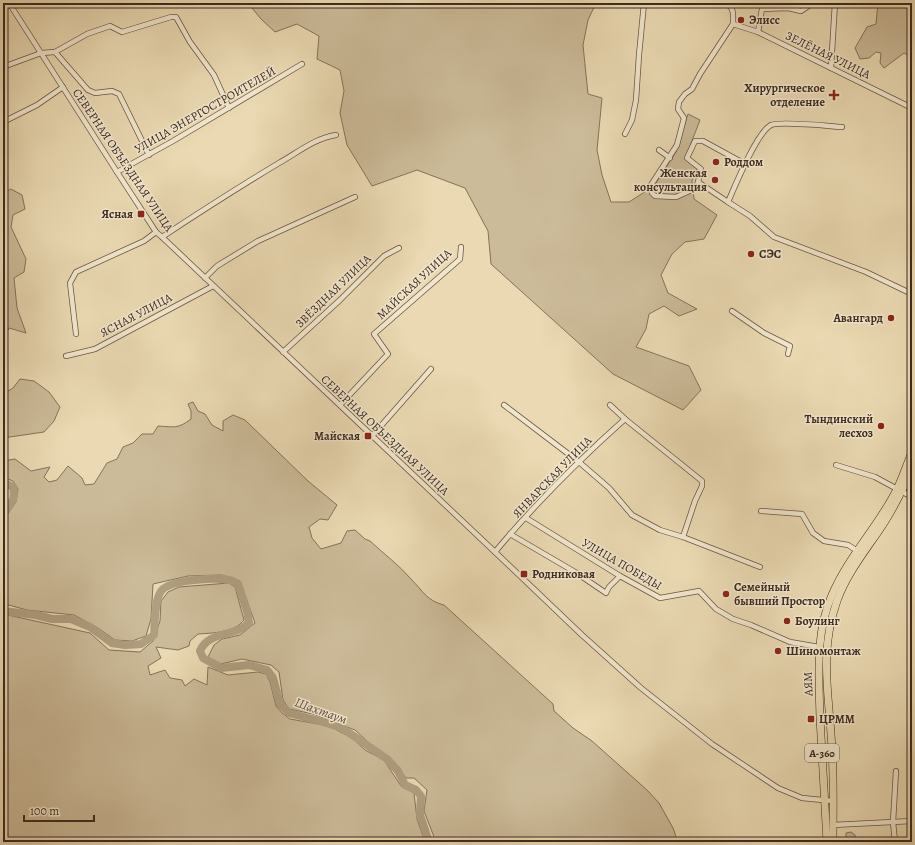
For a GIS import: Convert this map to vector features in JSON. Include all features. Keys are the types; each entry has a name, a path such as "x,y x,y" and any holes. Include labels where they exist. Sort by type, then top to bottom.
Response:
{"highway":[{"name":"АЯМ","path":"827,842 818,673 819,646 825,613 831,595 856,550 900,490 912,452"},
{"name":"АЯМ","path":"833,842 832,750 826,674 826,650 830,623 837,600 850,574 912,470"}],"street":[{"name":"СЕВЕРНАЯ ОБЪЕЗДНАЯ УЛИЦА","path":"9,3 156,232 582,635 641,688 692,728 778,788 802,798 833,801"},
{"path":"625,134 632,120 636,100 644,3"},
{"path":"724,3 730,5 733,9 733,24 700,74 692,89 685,94 679,102 678,109 684,118 677,145 670,158 651,185 652,193 656,196 676,197 696,188 701,169 687,158 695,141 703,141 744,164"},
{"path":"758,32 762,9 788,8 801,11 813,3"},
{"path":"831,68 835,3"},
{"path":"3,67 41,53 55,52 87,34 110,26 122,32 171,17 176,17 190,42 214,75 229,108"},
{"name":"ЗЕЛЁНАЯ УЛИЦА","path":"733,24 758,32 912,108"},
{"path":"55,52 88,90 95,93 112,91 119,94 148,155"},
{"name":"УЛИЦА ЭНЕРГОСТРОИТЕЛЕЙ","path":"117,172 174,141 302,64"},
{"path":"3,122 37,105 63,87"},
{"path":"728,202 744,164 764,130 772,124 842,127"},
{"path":"162,237 234,190 308,146 326,137 336,135"},
{"path":"659,150 670,158"},
{"path":"698,182 750,216 774,237 866,272 912,294"},
{"path":"205,278 216,266 258,241 355,197"},
{"path":"76,334 70,283 76,272 144,241 156,232"},
{"name":"МАЙСКАЯ УЛИЦА","path":"340,406 388,354 374,334 460,259 461,247"},
{"name":"ЗВЁЗДНАЯ УЛИЦА","path":"283,352 340,300 384,256 399,248"},
{"name":"ЯСНАЯ УЛИЦА","path":"66,356 95,349 213,286"},
{"path":"732,311 764,333 790,346 788,354"},
{"path":"372,436 431,369"},
{"path":"504,405 579,462 609,488 632,515 660,530 683,537 760,567"},
{"path":"610,405 625,419 702,481 702,486 695,501 683,537"},
{"name":"ЯНВАРСКАЯ УЛИЦА","path":"495,552 510,534 579,462 625,419"},
{"path":"836,465 875,477 912,498"},
{"path":"761,512 802,514 813,534 824,541 848,545 856,550"},
{"name":"УЛИЦА ПОБЕДЫ","path":"526,518 620,576 660,598 699,591 716,609 733,619 790,642 819,646"},
{"path":"510,534 575,572 606,593 609,587 620,576"},
{"path":"895,842 893,822 896,771"},
{"path":"833,825 912,821"}],"shaded area":[{"path":"248,3 596,3 588,20 583,45 588,94 602,98 597,150 602,175 611,202 629,202 654,186 676,152 688,114 700,120 685,159 697,169 692,181 694,199 717,215 704,239 685,242 672,254 661,275 668,293 697,309 679,316 664,306 649,314 646,329 636,347 689,366 701,390 683,410 613,374 491,264 488,231 465,188 417,170 372,186 347,145 340,113 344,91 340,70 317,59 319,36 297,24 275,32 261,19"},
{"path":"878,3 912,3 912,57 904,53 884,68 880,63 881,53 876,52 869,58 860,59 855,48 867,27 876,24"},
{"path":"11,189 22,195 25,209 13,215 11,227 26,259 24,272 14,278 17,308 26,333 9,328 3,342 3,193"},
{"path":"20,379 34,381 49,392 60,407 54,421 44,432 3,438 3,394 13,388"},
{"path":"193,402 198,411 205,414 212,425 223,431 223,421 233,415 245,420 308,481 337,505 328,520 320,519 309,527 312,538 321,549 341,543 347,531 355,530 365,539 370,541 402,569 429,598 444,605 553,704 554,711 573,728 592,741 647,790 659,803 673,828 678,842 570,842 558,839 544,842 436,842 424,811 427,790 414,778 406,778 395,763 355,730 313,714 289,709 283,700 279,672 271,665 242,659 221,664 208,657 214,645 222,639 240,635 255,623 240,581 222,575 188,576 153,584 151,619 146,636 132,641 115,640 98,628 74,615 27,610 5,604 3,605 3,521 16,502 18,489 13,481 3,477 3,461 15,459 31,471 50,467 44,477 49,482 57,480 68,466 82,478 85,485 94,484 107,463 117,459 123,447 133,443 142,434 153,434 158,426 176,427 191,419 191,411 188,404"},
{"path":"229,583 235,587 244,620 235,628 229,630 217,633 198,634 190,641 189,646 178,650 156,647 161,658 148,666 150,675 165,670 170,678 182,680 185,686 194,679 207,685 208,667 228,675 258,672 266,674 270,682 276,706 290,719 329,726 352,738 365,750 384,760 401,786 414,793 417,819 425,842 3,842 3,614 90,633 109,650 140,652 153,641 160,621 161,601 168,592 179,587"},
{"path":"851,832 855,835 856,842 846,842 846,833"}],"waterway":[{"name":"Шахтаум","path":"3,482 13,487 14,491 13,499 3,513"},
{"name":"Шахтаум","path":"3,611 36,615 52,619 71,619 90,627 112,643 125,645 141,644 154,635 155,611 159,594 162,590 174,584 194,580 223,579 235,582 238,584 247,611 249,623 239,630 216,637 206,642 200,651 203,658 221,668 249,665 267,670 273,678 280,704 289,713 342,728 387,759 398,771 405,785 416,790 421,796 420,815 429,842"}],"place":[{"name":"Элисс","path":"741,20"},
{"name":"Хирургическое отделение","path":"834,95"},
{"name":"Роддом","path":"716,162"},
{"name":"Женская консультация","path":"715,180"},
{"name":"Ясная","path":"141,214"},
{"name":"СЭС","path":"751,254"},
{"name":"Авангард","path":"891,318"},
{"name":"Тындинский лесхоз","path":"881,426"},
{"name":"Майская","path":"368,436"},
{"name":"Родниковая","path":"524,574"},
{"name":"Семейный бывший Простор","path":"726,594"},
{"name":"Боулинг","path":"787,621"},
{"name":"Шиномонтаж","path":"778,651"},
{"name":"ЦРММ","path":"811,719"}]}
